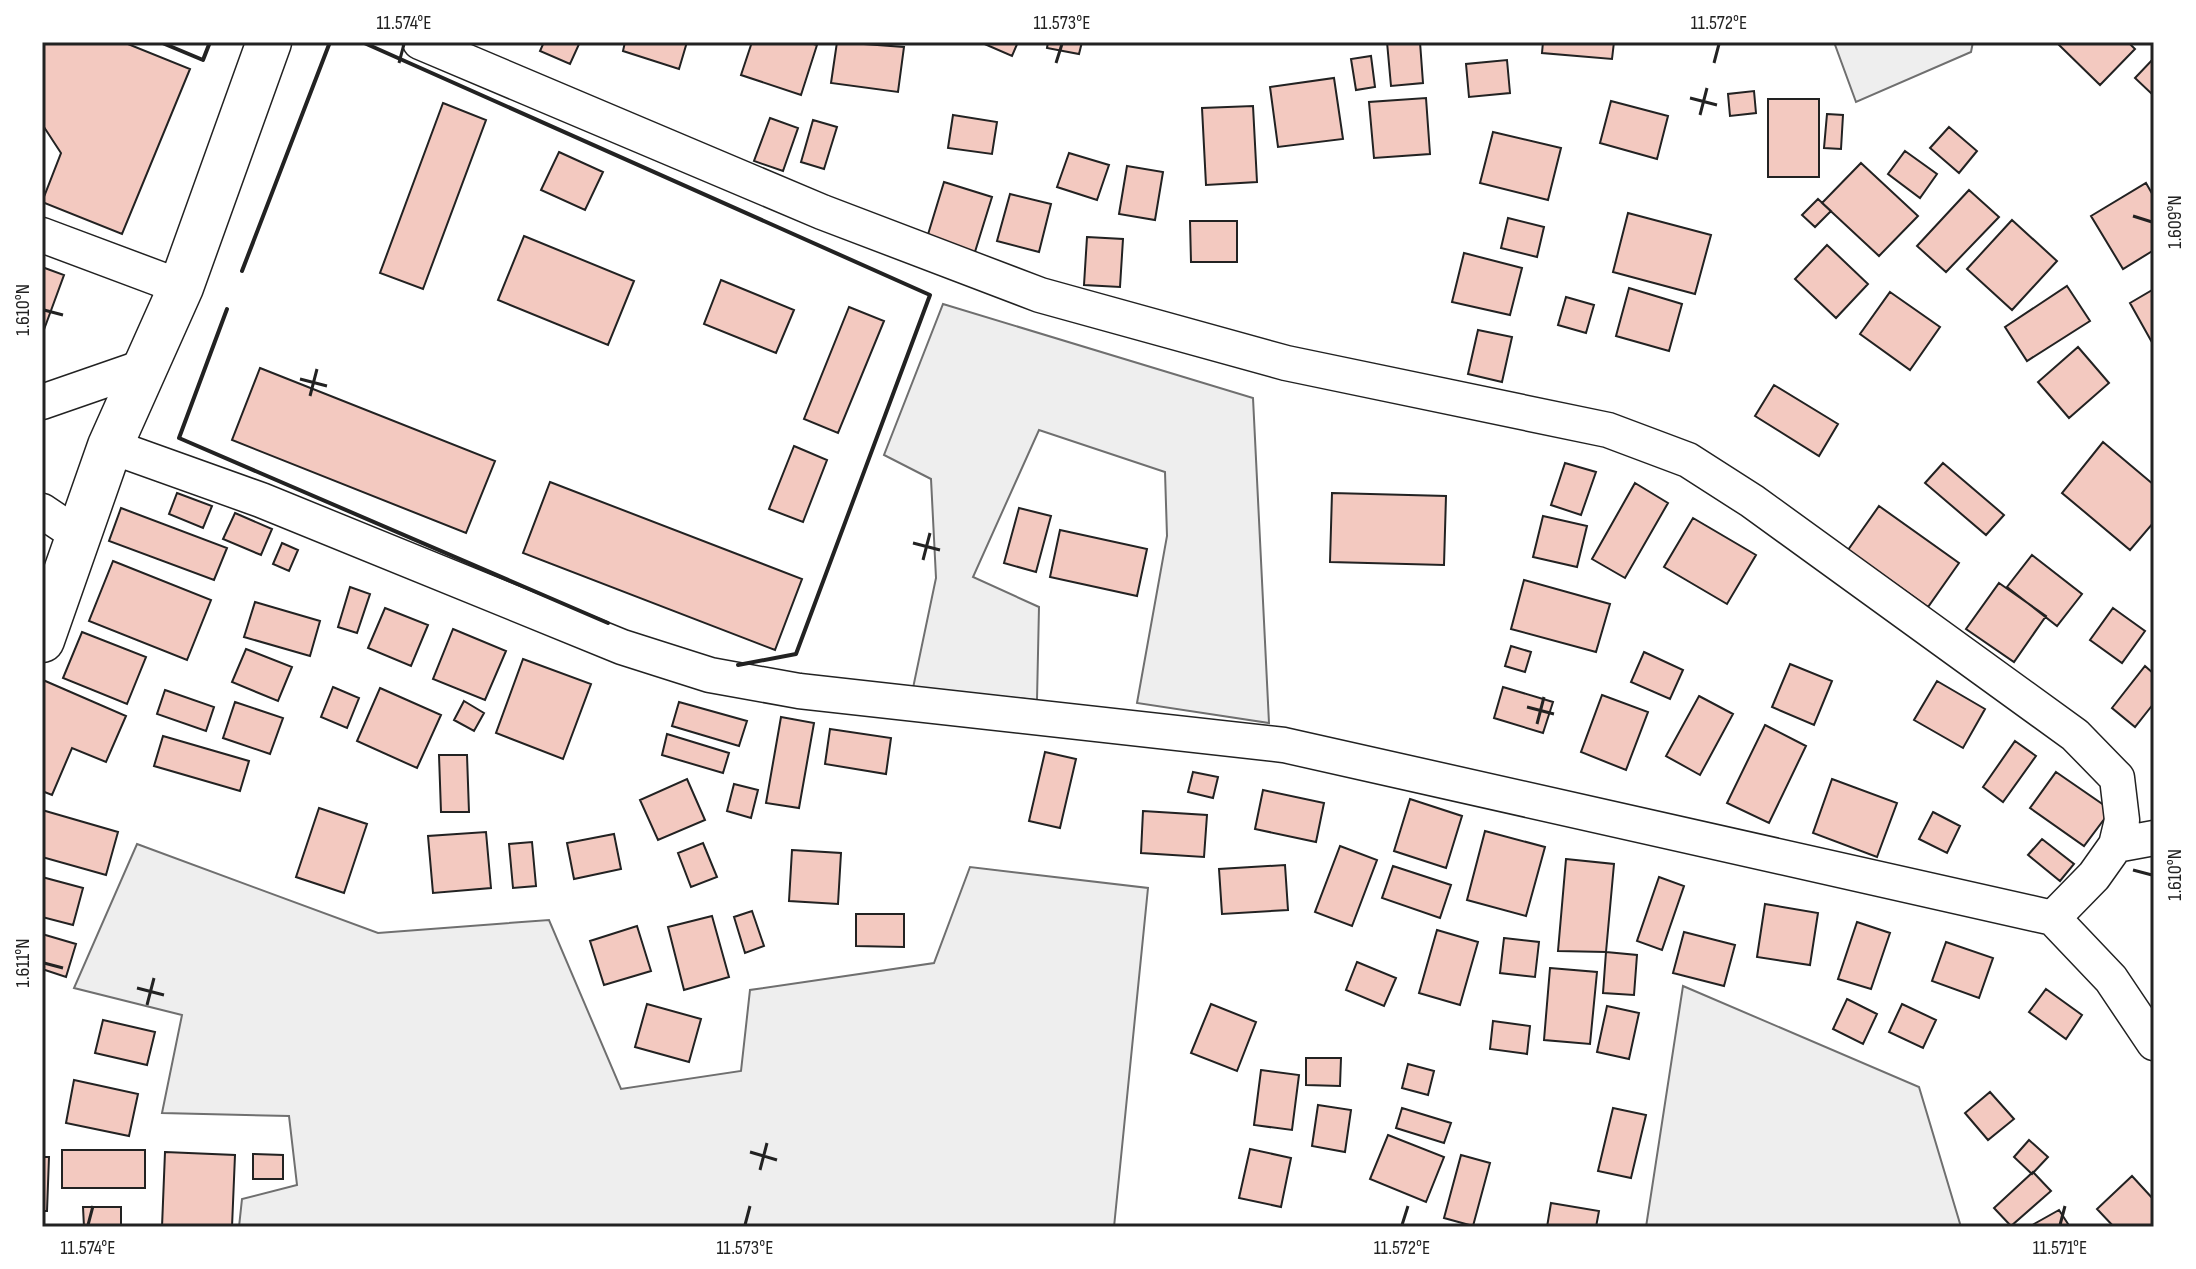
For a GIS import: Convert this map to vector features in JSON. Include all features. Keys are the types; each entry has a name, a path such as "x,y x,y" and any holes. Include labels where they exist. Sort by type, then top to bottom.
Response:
{"main road":[{"path":"42,640 110,446 181,287 269,42"}],"street":[{"path":"420,42 822,212 1040,295 1286,363 1608,430 1688,460 1752,501 2075,735 2117,778 2122,820 2116,845 2094,876 2053,918"},
{"path":"42,235 181,287"},
{"path":"42,402 143,367"},
{"path":"110,446 261,500 622,647 710,675 799,691 1284,745 2053,918 2111,979 2154,1043"},
{"path":"42,511 78,535"},
{"path":"2116,845 2154,838"}],"shaded area":[{"path":"1834,42 1973,42 1971,52 1856,102"},
{"path":"943,304 1253,398 1269,723 1137,703 1167,536 1165,472 1039,430 973,577 1039,607 1037,700 913,688 936,578 931,479 884,455"},
{"path":"137,844 378,933 549,920 621,1089 741,1071 750,990 934,963 970,867 1148,888 1114,1227 239,1227 242,1199 297,1185 289,1116 162,1113 182,1015 74,988"},
{"path":"1683,986 1919,1087 1961,1227 1646,1227"}],"building":[{"path":"42,42 123,42 190,69 122,234 42,202 61,153 42,124"},
{"path":"544,42 580,42 570,64 540,51"},
{"path":"625,42 687,42 679,69 623,51"},
{"path":"752,42 806,42 817,45 801,95 741,75"},
{"path":"837,42 904,47 898,92 831,83"},
{"path":"980,42 1018,42 1012,56"},
{"path":"1048,42 1082,42 1079,54 1047,48"},
{"path":"1387,42 1420,42 1423,83 1391,86"},
{"path":"1543,42 1614,42 1612,59 1542,53"},
{"path":"2056,42 2128,42 2135,49 2100,85"},
{"path":"1371,56 1375,87 1356,90 1351,59"},
{"path":"2154,58 2154,96 2135,78"},
{"path":"1507,60 1510,93 1469,97 1466,64"},
{"path":"1334,78 1343,139 1278,147 1270,87"},
{"path":"1754,91 1756,113 1730,116 1728,94"},
{"path":"1426,98 1430,154 1374,158 1369,102"},
{"path":"1768,99 1819,99 1819,177 1768,177"},
{"path":"1611,101 1668,116 1657,159 1600,143"},
{"path":"443,103 486,120 423,289 380,273"},
{"path":"1253,106 1257,182 1206,185 1202,108"},
{"path":"1827,114 1843,115 1841,149 1824,148"},
{"path":"953,115 997,122 992,154 948,148"},
{"path":"770,118 798,128 783,171 754,161"},
{"path":"813,120 837,127 824,169 801,162"},
{"path":"1949,127 1977,151 1959,173 1930,148"},
{"path":"1493,132 1561,148 1548,200 1480,183"},
{"path":"1905,151 1937,174 1920,198 1888,174"},
{"path":"559,152 603,172 585,210 541,190"},
{"path":"1069,153 1109,165 1097,200 1057,187"},
{"path":"1861,163 1918,216 1879,256 1822,203"},
{"path":"1127,166 1163,172 1155,220 1119,214"},
{"path":"944,182 992,197 974,255 926,241"},
{"path":"2146,183 2154,197 2154,250 2123,269 2091,216"},
{"path":"1969,190 1999,217 1946,272 1917,246"},
{"path":"1010,194 1051,204 1039,252 997,241"},
{"path":"1818,199 1831,211 1815,227 1802,215"},
{"path":"1628,213 1711,235 1695,294 1613,272"},
{"path":"1508,218 1544,227 1537,257 1501,248"},
{"path":"2012,220 2057,261 2012,310 1967,269"},
{"path":"1190,221 1237,221 1237,262 1191,262"},
{"path":"524,236 634,281 608,345 498,300"},
{"path":"1087,237 1123,239 1120,287 1084,285"},
{"path":"1827,245 1868,284 1836,318 1795,279"},
{"path":"1464,253 1522,268 1510,315 1452,302"},
{"path":"42,267 64,275 42,335"},
{"path":"721,280 794,310 776,353 704,324"},
{"path":"2067,286 2090,321 2027,361 2005,327"},
{"path":"1629,288 1682,304 1669,351 1616,336"},
{"path":"2154,289 2154,346 2130,303"},
{"path":"1890,292 1940,327 1910,370 1860,334"},
{"path":"1566,297 1594,305 1586,333 1558,325"},
{"path":"849,307 884,321 838,433 804,419"},
{"path":"1478,330 1512,337 1502,382 1468,374"},
{"path":"2078,347 2109,383 2069,418 2038,382"},
{"path":"260,368 495,461 466,533 232,440"},
{"path":"1774,385 1838,424 1819,456 1755,416"},
{"path":"2103,442 2154,485 2154,522 2130,550 2062,493"},
{"path":"794,446 827,460 803,522 769,509"},
{"path":"1565,463 1596,472 1581,515 1551,505"},
{"path":"1943,463 2004,515 1986,535 1925,483"},
{"path":"550,482 802,579 775,650 523,553"},
{"path":"1635,483 1668,503 1625,578 1592,559"},
{"path":"177,493 212,506 203,528 169,514"},
{"path":"1332,493 1446,496 1444,565 1330,562"},
{"path":"1879,506 1959,563 1928,607 1848,550"},
{"path":"121,508 227,548 214,580 109,541"},
{"path":"1019,508 1051,516 1036,572 1004,563"},
{"path":"235,513 272,529 261,555 223,539"},
{"path":"1543,516 1587,526 1577,567 1533,557"},
{"path":"1693,518 1756,555 1727,604 1664,567"},
{"path":"1060,530 1147,549 1137,596 1050,577"},
{"path":"282,543 298,550 289,571 273,564"},
{"path":"2032,555 2082,594 2057,626 2007,587"},
{"path":"113,561 211,600 187,660 89,621"},
{"path":"1524,580 1610,604 1596,652 1511,629"},
{"path":"1999,583 2046,616 2014,662 1966,629"},
{"path":"350,587 370,594 357,633 338,627"},
{"path":"255,602 320,621 310,656 244,637"},
{"path":"385,608 428,625 411,666 368,648"},
{"path":"2113,608 2145,631 2122,663 2090,640"},
{"path":"453,629 506,651 485,700 433,679"},
{"path":"82,632 146,657 127,704 63,678"},
{"path":"1511,646 1531,652 1525,672 1505,666"},
{"path":"246,649 292,667 278,701 232,682"},
{"path":"1644,652 1683,670 1670,699 1631,682"},
{"path":"523,659 591,684 563,759 496,733"},
{"path":"1790,664 1832,681 1814,725 1772,707"},
{"path":"2145,666 2154,674 2154,703 2135,727 2112,708"},
{"path":"43,680 126,716 106,762 72,748 52,795 42,791"},
{"path":"1937,681 1985,709 1963,748 1914,720"},
{"path":"333,687 359,698 347,728 321,717"},
{"path":"1503,687 1553,702 1543,733 1494,718"},
{"path":"380,688 441,715 417,768 357,741"},
{"path":"165,690 214,707 206,731 157,714"},
{"path":"1602,695 1648,712 1626,770 1581,752"},
{"path":"1699,696 1733,714 1700,775 1666,756"},
{"path":"464,701 484,713 474,731 454,720"},
{"path":"235,702 283,718 270,754 223,738"},
{"path":"679,702 747,721 739,746 672,726"},
{"path":"781,717 814,723 799,808 766,803"},
{"path":"1765,725 1806,746 1769,823 1727,803"},
{"path":"830,729 891,738 886,774 825,764"},
{"path":"667,734 729,753 723,773 662,755"},
{"path":"163,736 249,761 240,791 154,766"},
{"path":"2015,741 2036,756 2003,802 1983,787"},
{"path":"1045,752 1076,759 1060,828 1029,821"},
{"path":"439,755 467,755 469,812 441,812"},
{"path":"1193,772 1218,777 1213,798 1188,792"},
{"path":"2056,772 2111,810 2084,846 2030,808"},
{"path":"687,779 705,820 658,840 640,800"},
{"path":"1832,779 1897,803 1877,857 1813,833"},
{"path":"734,784 758,790 751,818 727,811"},
{"path":"1263,790 1324,803 1316,842 1255,829"},
{"path":"1410,799 1462,816 1446,868 1394,851"},
{"path":"319,808 367,824 344,893 296,877"},
{"path":"42,810 118,832 106,875 42,857"},
{"path":"1143,811 1207,815 1204,857 1141,853"},
{"path":"1933,812 1960,826 1947,853 1919,839"},
{"path":"1485,831 1545,847 1526,916 1467,900"},
{"path":"486,832 491,888 433,893 428,836"},
{"path":"614,834 621,869 574,879 567,843"},
{"path":"2042,839 2074,864 2060,881 2028,855"},
{"path":"532,842 536,886 513,888 509,844"},
{"path":"703,843 717,877 691,887 678,853"},
{"path":"1340,846 1377,860 1352,926 1315,912"},
{"path":"792,850 841,853 838,904 789,901"},
{"path":"1566,859 1614,864 1606,952 1558,951"},
{"path":"1285,865 1288,910 1222,914 1219,869"},
{"path":"1393,866 1451,885 1440,918 1382,898"},
{"path":"42,877 83,888 73,925 42,917"},
{"path":"1659,877 1684,886 1662,950 1637,941"},
{"path":"1765,904 1818,913 1810,965 1757,957"},
{"path":"752,911 764,946 745,953 734,917"},
{"path":"856,914 904,914 904,947 856,946"},
{"path":"712,916 729,977 684,990 668,927"},
{"path":"1857,922 1890,933 1871,989 1838,979"},
{"path":"637,926 651,971 604,985 590,941"},
{"path":"1437,930 1478,942 1460,1005 1419,993"},
{"path":"1684,932 1735,945 1724,986 1673,973"},
{"path":"42,934 76,944 66,977 42,969"},
{"path":"1504,938 1539,942 1535,977 1500,973"},
{"path":"1946,942 1993,958 1979,998 1932,981"},
{"path":"1606,952 1637,955 1634,995 1603,993"},
{"path":"1357,962 1396,978 1384,1006 1346,990"},
{"path":"1550,968 1597,972 1590,1044 1544,1040"},
{"path":"2046,989 2082,1015 2066,1039 2029,1012"},
{"path":"1847,999 1877,1014 1863,1044 1833,1029"},
{"path":"647,1004 701,1019 689,1062 635,1047"},
{"path":"1211,1004 1256,1022 1237,1071 1191,1053"},
{"path":"1902,1004 1936,1020 1923,1048 1889,1032"},
{"path":"1607,1006 1639,1013 1629,1059 1597,1052"},
{"path":"103,1020 155,1032 147,1065 95,1053"},
{"path":"1493,1021 1530,1026 1527,1054 1490,1049"},
{"path":"1306,1058 1341,1058 1340,1086 1306,1085"},
{"path":"1408,1064 1434,1071 1428,1095 1402,1088"},
{"path":"1261,1070 1299,1075 1292,1130 1254,1125"},
{"path":"74,1080 138,1094 129,1136 66,1123"},
{"path":"1990,1092 2014,1119 1988,1140 1965,1113"},
{"path":"1318,1105 1351,1110 1345,1152 1312,1146"},
{"path":"1402,1108 1451,1123 1444,1143 1396,1128"},
{"path":"1613,1108 1646,1115 1631,1178 1598,1171"},
{"path":"1388,1135 1444,1157 1426,1202 1370,1179"},
{"path":"2029,1140 2048,1157 2032,1174 2014,1157"},
{"path":"1250,1149 1291,1158 1281,1207 1239,1198"},
{"path":"62,1150 145,1150 145,1188 62,1188"},
{"path":"165,1152 235,1155 232,1227 162,1227"},
{"path":"253,1154 283,1155 283,1179 253,1179"},
{"path":"1461,1155 1490,1163 1473,1226 1444,1218"},
{"path":"42,1157 49,1157 47,1211 42,1211"},
{"path":"2033,1172 2051,1191 2011,1226 1994,1208"},
{"path":"2132,1176 2154,1200 2154,1227 2114,1227 2097,1209"},
{"path":"1551,1203 1599,1211 1596,1227 1547,1227"},
{"path":"83,1207 121,1207 121,1227 84,1227"},
{"path":"2059,1210 2070,1227 2036,1227 2034,1224"}],"wall":[{"path":"160,42 203,60 210,42"},
{"path":"242,271 330,42"},
{"path":"362,42 930,295 796,654 738,665"},
{"path":"227,309 179,438 608,623"}]}
